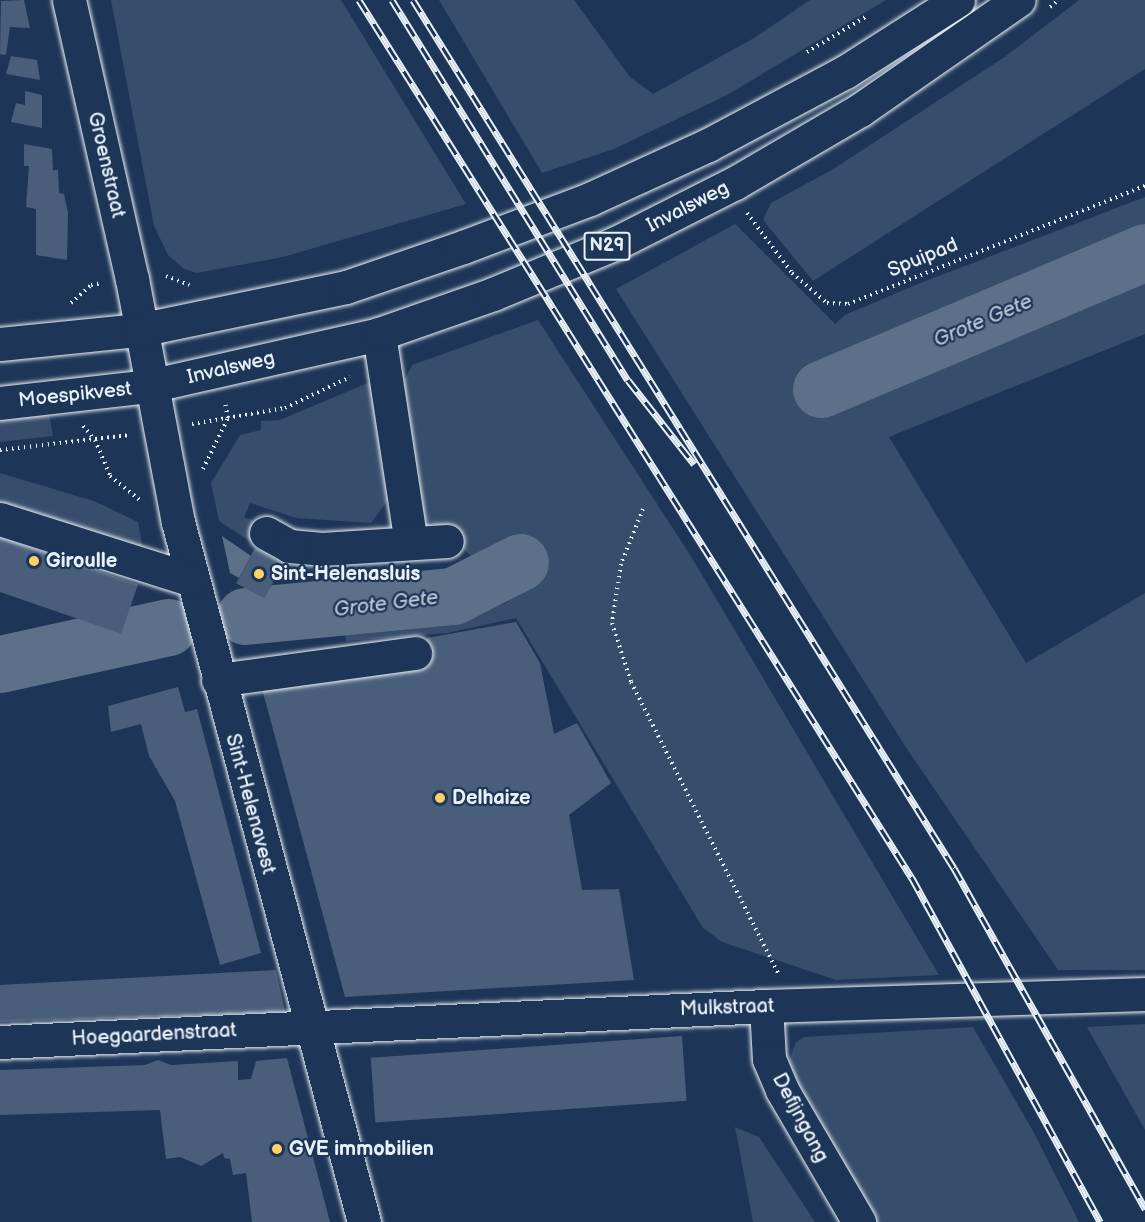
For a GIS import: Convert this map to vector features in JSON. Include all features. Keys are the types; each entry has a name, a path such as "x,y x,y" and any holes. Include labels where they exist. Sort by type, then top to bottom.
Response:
{"street":[{"name":"Groenstraat","path":"69,0 127,257 139,330"},
{"name":"N29","path":"0,344 139,330 346,287 590,199 708,145 845,72 958,0"},
{"name":"Invalsweg","path":"149,386 379,334 493,294 616,243 735,183 860,110 1018,0"},
{"name":"Sint-Helenavest","path":"139,330 149,386 192,580 309,1027 364,1222"},
{"path":"379,334 411,542"},
{"name":"Moespikvest","path":"0,402 149,386"},
{"path":"0,519 192,580"},
{"path":"266,533 289,546 322,549 447,541"},
{"path":"218,680 415,653"},
{"name":"Mulkstraat","path":"309,1027 780,1005 1145,994"},
{"name":"Defijngang","path":"780,1005 769,1059 782,1090 859,1222"},
{"name":"Hoegaardenstraat","path":"0,1042 309,1027"}],"path":[{"path":"803,55 873,12"},
{"name":"Spuipad","path":"745,210 766,244 792,273 827,303 848,304 1145,186"},
{"path":"163,275 195,284"},
{"path":"68,306 91,285"},
{"path":"228,418 247,414"},
{"path":"0,450 95,440 110,476 146,505 178,522"},
{"path":"643,509 621,564 612,623 631,682 780,1005"}],"shaded area":[{"path":"111,0 341,0 466,204 283,257 197,273 184,269 168,255 154,226"},
{"path":"439,0 574,0 630,77 653,94 754,38 810,0 886,0 727,95 614,149 542,173"},
{"path":"1079,0 1145,0 1145,69 813,281 763,220 771,203 835,168 1006,56"},
{"path":"1145,197 1145,234 965,305 841,363 832,361 819,367 810,384 820,400 844,399 980,335 1145,271 1145,334 889,437 1026,663 1145,593 1145,970 1058,970 905,746 616,289 735,224 835,324 845,315 918,284"},
{"path":"538,320 692,558 939,975 836,980 722,942 703,928 516,618 447,633 346,641 344,621 439,621 506,603 542,575 510,545 476,561 444,530 420,517 400,389 412,365"},
{"path":"377,379 390,497 371,523 296,518 250,503 244,517 260,523 283,563 219,521 211,483 240,435 261,430 261,421 280,420"},
{"path":"49,413 53,436 0,442 0,416"},
{"path":"0,473 94,501 138,522 144,555 0,508"},
{"path":"222,536 251,556 239,578 230,573"},
{"path":"1145,1024 1145,1130 1087,1027"},
{"path":"973,1027 1033,1131 1079,1222 874,1222 794,1091 788,1064 796,1042 804,1037"},
{"path":"735,1127 759,1137 815,1222 753,1222"}],"building":[{"path":"24,0 30,28 10,27 6,55 0,54 1,1"},
{"path":"11,56 37,60 40,80 6,74"},
{"path":"25,91 42,95 42,128 11,122 16,103 25,105"},
{"path":"24,144 52,149 53,170 58,170 59,193 64,194 68,213 67,260 36,255 36,209 26,207 29,166 24,166"},
{"name":"Giroulle","path":"0,537 138,585 121,634 0,592"},
{"name":"Sint-Helenasluis","path":"255,548 283,563 264,598 236,583"},
{"name":"Delhaize","path":"516,622 540,663 554,734 577,723 611,783 569,815 582,890 619,889 634,980 345,997 260,681 427,659 427,638"},
{"path":"178,687 185,712 197,709 261,953 220,965 175,801 149,756 141,724 111,732 108,706"},
{"path":"276,970 285,1012 0,1022 0,985"},
{"path":"682,1036 687,1101 375,1123 371,1058"},
{"path":"287,1058 330,1222 252,1222 246,1173 233,1175 230,1159 224,1158 223,1153 201,1166 180,1157 166,1159 160,1110 0,1115 0,1070 145,1065 158,1060 171,1065 238,1061 238,1080 251,1079 256,1061"}],"waterway":[{"name":"Grote Gete","path":"821,389 1145,252"},
{"name":"Grote Gete","path":"245,616 453,596 520,562"},
{"name":"Grote Gete","path":"0,664 168,627"}],"railway":[{"path":"359,0 912,878 1100,1222"},
{"path":"392,0 628,380 694,464"},
{"path":"413,0 954,868 1145,1209"}],"place":[{"name":"Giroulle","path":"34,561"},
{"name":"Sint-Helenasluis","path":"259,574"},
{"name":"Delhaize","path":"440,798"},
{"name":"GVE immobilien","path":"277,1149"}]}
